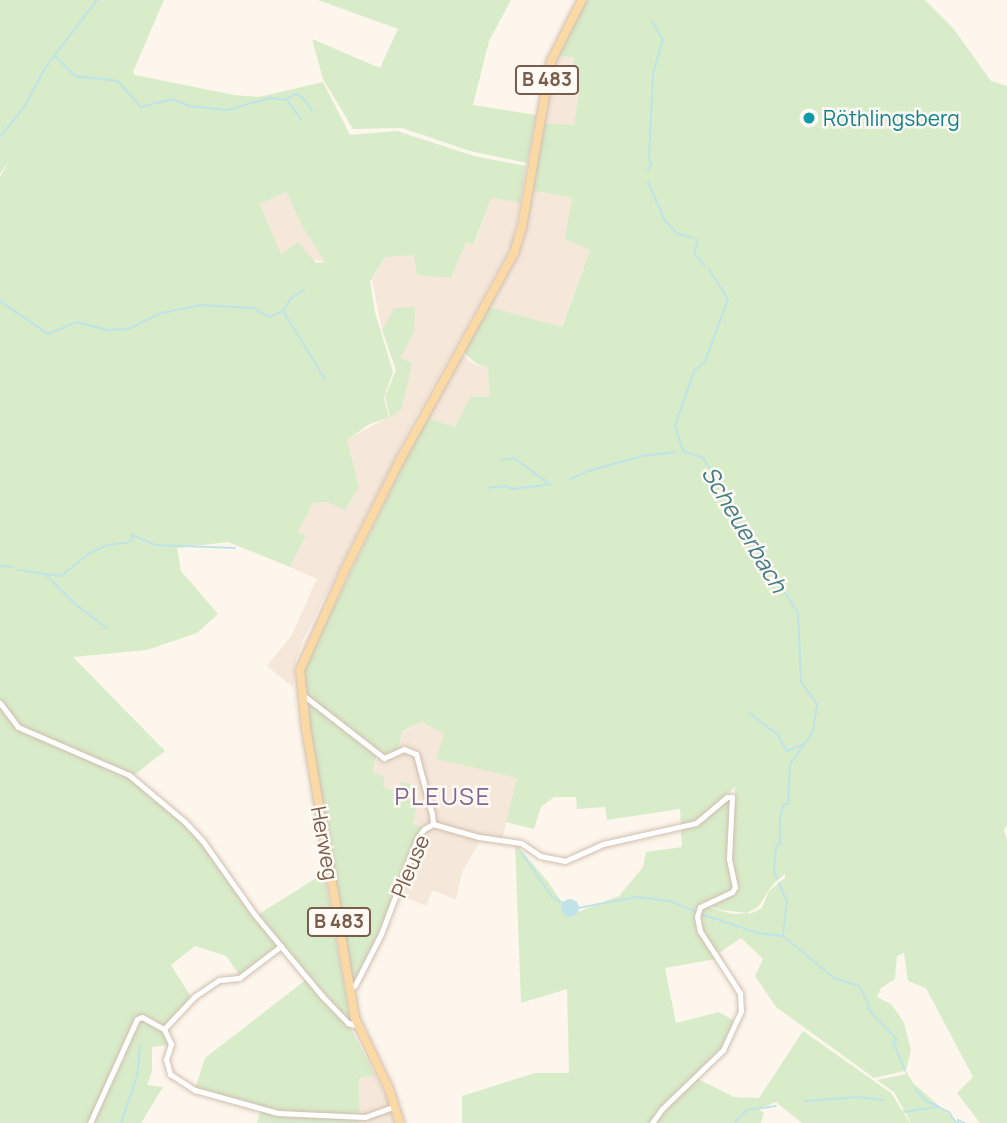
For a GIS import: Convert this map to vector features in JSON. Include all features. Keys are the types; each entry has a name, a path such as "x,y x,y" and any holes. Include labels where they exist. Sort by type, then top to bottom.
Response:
{"main road":[{"name":"B 483","path":"300,694 301,665 344,572 423,416 514,253 522,227 551,61 582,0"},
{"name":"Herweg","path":"300,694 358,1026 395,1106 400,1123"}],"street":[{"name":"Pleuse","path":"300,694 384,758 404,749 416,754 429,797 433,824 424,829 418,837 388,919 355,985 350,989"},
{"path":"0,703 20,729 67,747 138,781 196,833 249,908 342,1017 351,1025 358,1026"},
{"path":"433,824 479,837 521,842 540,856 565,861 603,844 696,822 731,796 733,804 729,859 735,887 732,892 703,905 698,912 697,921 740,993 741,1011 723,1050 695,1075 652,1123"},
{"path":"164,1029 200,992 219,979 239,978 281,946"},
{"path":"90,1123 136,1020 142,1017 164,1029 170,1044 166,1059 168,1071 174,1078 195,1090 261,1110 294,1114 365,1117 395,1106"}],"shaded area":[{"path":"556,55 575,58 570,89 579,92 574,126 542,123"},
{"path":"531,190 572,198 590,250 561,328 489,307 516,257"},
{"path":"286,192 301,224 326,262 281,255 260,203"},
{"path":"491,198 520,203 512,244 415,418 303,640 295,664 293,687 267,666 291,636 317,579 290,567 306,537 298,532 313,503 327,502 359,487 346,440 401,410 401,358 414,332 382,330 372,280 385,257 466,241 475,244"},
{"path":"462,355 475,365 488,368 489,397 470,397 455,427 426,417"},
{"path":"422,722 444,734 437,759 517,778 502,839 483,836 462,872 456,900 433,890 426,906 399,895 424,829 413,825 398,792 382,787 385,777 373,772 378,753 398,747 403,732"},
{"path":"375,1075 395,1123 360,1123 359,1077"}],"green space":[{"path":"0,0 164,0 133,72 135,75 234,95 259,97 323,82 350,135 397,131 474,156 526,166 520,203 491,198 474,244 466,242 451,278 417,275 414,255 385,257 370,282 375,312 393,372 384,398 389,417 368,425 347,440 359,487 345,510 327,502 313,503 298,532 306,536 290,567 228,542 177,548 181,571 218,614 197,633 147,650 73,657 165,751 133,776 90,758 132,777 194,832 279,946 240,976 226,956 195,946 171,965 191,997 165,1031 169,1045 152,1047 152,1071 147,1085 163,1087 141,1123 91,1123 124,1059 129,1039 89,1123 0,1123 0,177 10,159 0,174","holes":["286,192 301,224 325,262 316,263 298,242 281,254 260,204"]},
{"path":"318,0 511,0 489,41 473,105 536,115 527,163 470,151 402,128 353,129 323,79 312,39 380,68 398,29"},
{"path":"585,0 925,0 953,28 991,81 1007,86 1007,825 1004,830 1007,840 1007,1123 980,1123 957,1093 973,1077 926,988 908,981 904,953 897,956 895,979 881,988 877,997 891,1004 904,1022 911,1050 906,1071 914,1084 959,1123 911,1123 894,1092 877,1080 906,1074 904,1071 874,1078 776,1007 755,976 763,959 741,938 719,953 711,946 702,932 701,907 732,914 752,913 762,908 769,891 785,878 785,874 773,884 758,907 747,913 707,905 700,907 695,915 699,932 716,959 665,968 676,1023 719,1012 736,1022 722,1050 652,1123 462,1123 462,1096 535,1073 569,1073 567,989 521,1003 515,843 549,883 570,915 619,896 643,867 646,852 682,847 681,830 699,823 731,795 728,860 733,886 738,885 730,859 735,787 697,822 681,827 680,809 607,820 605,807 577,809 576,797 554,797 541,807 534,829 506,822 517,778 436,759 444,734 422,722 403,731 398,749 387,754 377,753 373,772 385,777 383,787 398,792 401,782 410,784 418,800 413,824 423,828 387,919 353,984 310,730 308,699 303,692 303,670 426,417 455,427 470,397 489,397 488,368 477,364 463,352 489,307 562,327 590,250 565,239 572,198 531,190 542,123 574,125 579,92 570,90 574,58 556,55"},
{"path":"415,307 414,332 401,358 412,363 408,382 401,410 390,417 385,397 396,370 382,330 394,308"},
{"path":"324,873 349,1014 350,1022 256,916"},
{"path":"307,979 351,1029 375,1075 359,1078 360,1123 257,1123 261,1110 195,1089 205,1058"},
{"path":"803,1031 891,1093 910,1123 802,1123 776,1102 759,1109 764,1113 761,1123 653,1123 694,1077 734,1097 759,1098"}],"water":[{"path":"570,899 576,902 579,908 576,914 570,917 564,914 561,908 564,902"}],"waterway":[{"path":"0,137 25,106 45,68 97,0"},
{"name":"Scheuerbach","path":"648,170 651,164 649,157 653,74 663,40 652,22"},
{"path":"55,56 75,76 118,81 141,107 172,99 189,106 228,110 270,98 287,100 301,119"},
{"path":"287,99 295,94 302,97 312,111"},
{"name":"Scheuerbach","path":"648,182 665,221 678,234 693,238"},
{"name":"Scheuerbach","path":"698,240 694,253 704,265"},
{"name":"Scheuerbach","path":"709,269 728,299 705,362 694,371 675,426 683,451 702,457 723,488 738,525 745,531 798,613 801,682 817,704 813,732 790,764 788,804 784,804 780,818 780,844 776,846 774,870 777,879"},
{"path":"283,311 291,298 304,290"},
{"path":"0,301 48,334 76,322 107,330 128,329 161,313 201,305 254,308 269,317 283,311 325,379"},
{"path":"570,479 588,471 642,456 675,452"},
{"path":"502,460 514,458 548,483"},
{"path":"487,488 506,486 512,489 551,484"},
{"path":"18,570 61,576 88,554 107,545 127,543 132,540 132,535 156,545 235,548"},
{"path":"0,566 13,567"},
{"path":"45,574 75,604 107,628"},
{"path":"749,713 778,735 787,751 802,745"},
{"path":"522,853 552,897 563,903"},
{"name":"Scheuerbach","path":"779,883 787,902 783,936 834,978 859,986 869,1004 868,1009 897,1040 893,1042 905,1070"},
{"path":"578,908 637,897 670,901 696,912"},
{"path":"701,914 758,933 783,936"},
{"path":"121,1123 137,1076 140,1046"},
{"name":"Scheuerbach","path":"916,1090 926,1101 949,1112 956,1123"},
{"path":"805,1101 858,1097 884,1100"},
{"path":"734,1123 747,1110 776,1106"},
{"path":"904,1112 937,1107"},
{"name":"Scheuerbach","path":"958,1123 958,1120 964,1123"}],"place":[{"name":"Röthlingsberg","path":"809,118"}],"district":[{"name":"PLEUSE","path":"443,796"}]}
